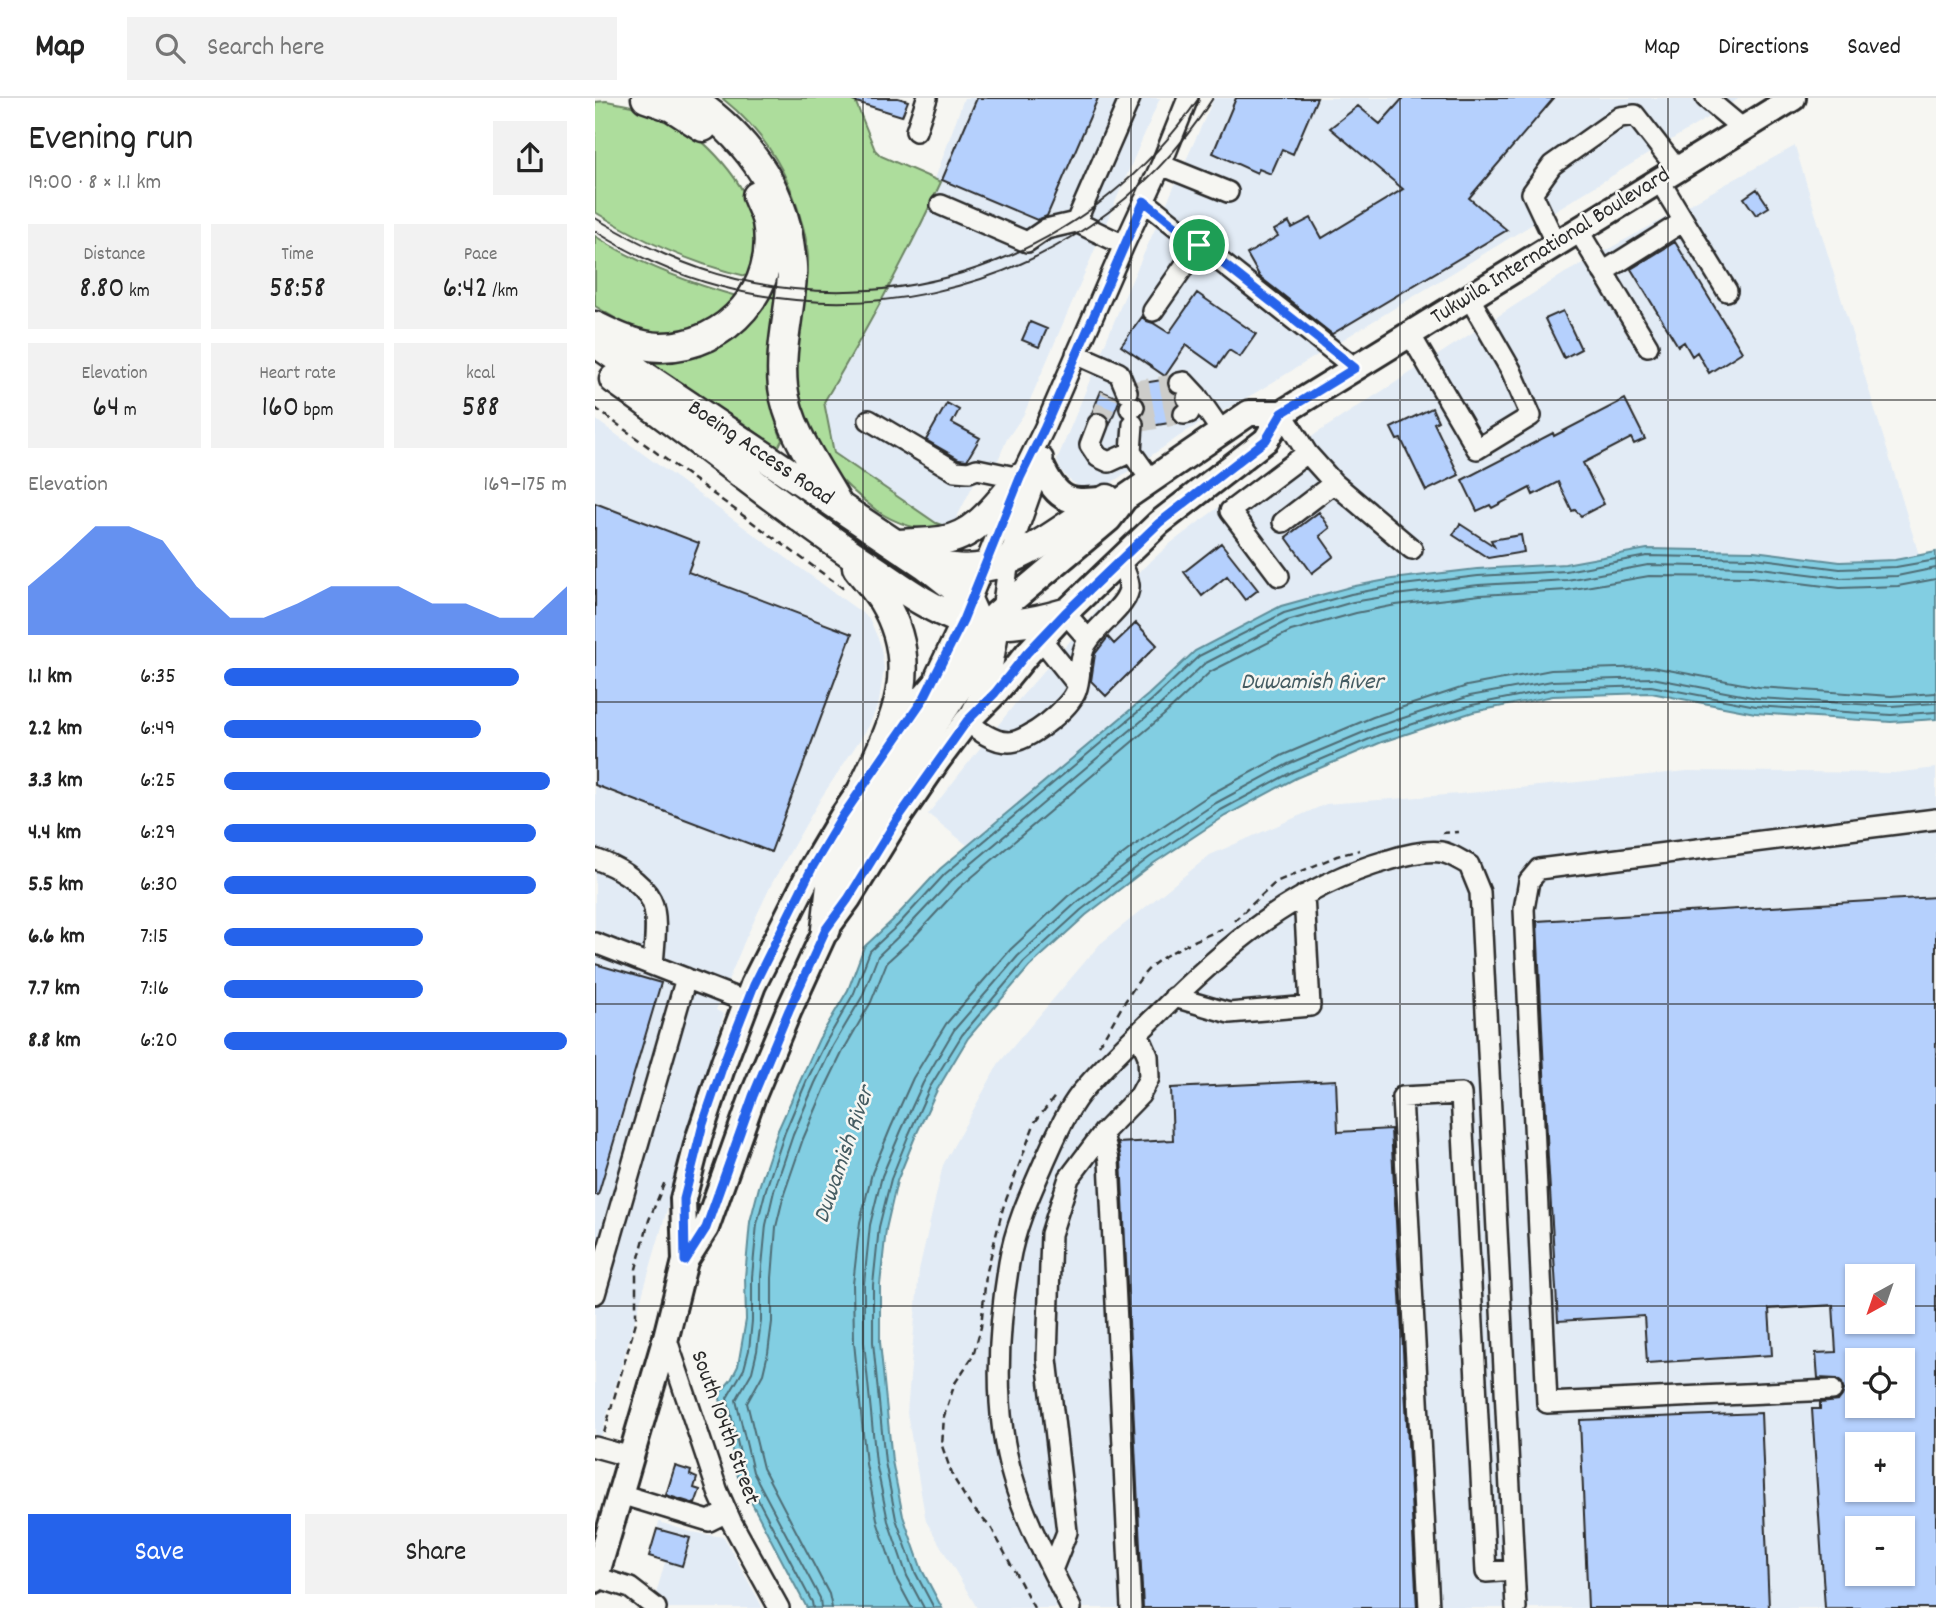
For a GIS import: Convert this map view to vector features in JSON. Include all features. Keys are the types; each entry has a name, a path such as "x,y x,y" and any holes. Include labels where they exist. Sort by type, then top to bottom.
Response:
{"highway":[{"path":"595,326 633,342 658,347 679,346 698,340 725,327 743,310 756,293 764,272 768,250 767,220 755,189 731,155 707,129 672,107 646,98"},
{"path":"689,98 712,113 740,141 761,168 781,205 789,238 793,273 782,364 783,388 792,422 838,506"},
{"name":"Boeing Access Road","path":"595,342 925,564 949,582 982,619"},
{"name":"Boeing Access Road","path":"595,366 842,548"},
{"path":"595,377 656,409"},
{"path":"897,544 940,541 962,534 984,519 1031,471"},
{"path":"925,564 955,568 996,564 1029,551 1116,498"},
{"path":"842,548 930,605 982,619 1032,621 1065,613"},
{"path":"842,548 882,599 893,621 902,658 901,695 892,726 863,788"},
{"path":"826,929 831,885 878,805 963,680 975,651 982,619"}],"main road":[{"name":"Tukwila International Boulevard","path":"1282,413 1793,98"},
{"path":"1031,471 1065,498 1080,502 1116,498 1151,480 1249,413 1282,413"},
{"path":"685,1261 706,1228 753,1096 826,929 848,899 896,821 967,721 1065,613 1159,523 1266,440 1282,413"},
{"path":"595,1579 666,1338 685,1261 684,1199 703,1124 747,1002 781,927 842,817 982,619 1109,519 1116,498"}],"street":[{"path":"916,131 927,98"},
{"path":"1076,222 1130,98"},
{"path":"1120,560 1129,584 1129,592 1125,601 1096,629 1084,648 1075,693 1060,712 1024,737 1011,742 992,738 967,721 992,670 982,619 996,564 1044,429 1188,98"},
{"path":"1706,98 1743,129"},
{"path":"1556,244 1532,193 1552,165 1620,117 1635,115 1668,175 1684,221 1727,291"},
{"path":"1161,165 1228,192"},
{"path":"1144,201 1355,368"},
{"path":"941,205 1027,242 1046,229 1076,222 1124,244"},
{"path":"1603,272 1684,221"},
{"path":"1578,230 1648,346"},
{"path":"1153,311 1199,245"},
{"path":"1410,334 1477,449 1531,415 1511,370 1469,298"},
{"path":"1076,354 1119,373 1129,406 1131,452 1151,480"},
{"path":"1185,398 1222,432"},
{"path":"1282,413 1307,453 1334,483 1412,549"},
{"path":"869,420 955,471 1031,471"},
{"path":"1098,424 1090,445 1098,457 1109,462 1131,452"},
{"path":"1279,576 1230,511 1307,453"},
{"path":"1283,522 1334,483"},
{"path":"982,619 996,564"},
{"path":"1065,613 1089,640"},
{"path":"1041,639 1077,684"},
{"path":"1832,1390 1547,1403 1524,909 1529,881 1539,869 1936,819"},
{"path":"1071,1608 1028,1521 1012,1476 1001,1415 999,1359 1009,1262 1021,1216 1061,1125 1080,1094 1138,1033 1208,965 1253,927 1304,895 1360,868 1406,855 1443,852 1469,865 1480,892 1515,1608"},
{"path":"595,859 611,864 640,886 652,901 655,930 653,965"},
{"path":"1174,997 1229,1013 1310,1006 1304,895"},
{"path":"595,943 747,1002"},
{"path":"595,1294 685,978"},
{"path":"1052,1570 1067,1532 1047,1359 1051,1234 1069,1178 1104,1133 1140,1095 1149,1078 1148,1056 1138,1033"},
{"path":"1429,1608 1402,1097 1461,1094 1486,1572 1514,1570"},
{"path":"1104,1133 1109,1160 1131,1608"},
{"name":"South 104th Street","path":"666,1338 717,1492 779,1608"},
{"path":"595,1447 631,1457"},
{"path":"620,1494 709,1521 727,1512"},
{"path":"595,1579 630,1588 656,1608"}],"path":[{"path":"595,408 853,596"}],"shaded area":[{"path":"964,98 1160,98 1024,414 1007,439 990,479 974,483 956,519 945,526 936,523 834,453 824,402 924,219 940,183 934,182"},
{"path":"1214,98 1740,98 1255,393 1187,431 1101,490 1088,493 1068,479 1057,460 1123,300"},
{"path":"1795,146 1919,555 1895,560 1840,562 1754,551 1477,569 1350,587 1281,606 1195,651 1148,695 967,845 928,814 1014,705 1100,607 1171,543 1317,433 1565,273"},
{"path":"595,419 869,618 880,643 884,668 879,702 869,726 821,798 772,883 716,1010 724,1014 595,1457"},
{"path":"1936,768 1936,1608 977,1608 926,1521 907,1413 919,1270 943,1165 999,1063 1100,944 1210,855 1326,804 1459,794 1687,771 1894,773"},
{"path":"659,1522 691,1532 724,1537 763,1608 652,1608 665,1562 649,1556"}],"green space":[{"path":"722,98 854,98 875,150 881,156 941,182 885,294 824,402 834,453 936,523 945,526 918,528 883,515 845,484 819,452 805,419 796,364 808,263 804,229 789,184 772,152 749,124"},
{"path":"606,101 645,109 668,118 696,137 722,162 743,192 755,223 756,244 750,277 709,266 670,251 595,212 595,102"},
{"path":"595,236 629,256 665,272 740,297 728,313 685,335 643,335 595,306"},
{"path":"779,263 784,426 778,429 782,440 778,448 657,367 655,363 699,355 736,336 751,322 763,305 773,286"}],"water":[{"name":"Duwamish River","path":"1647,549 1754,551 1840,562 1895,560 1936,552 1936,719 1891,722 1755,713 1651,693 1553,696 1473,712 1382,742 1296,778 1225,816 1154,863 1086,915 1029,967 968,1038 937,1090 915,1137 897,1181 886,1229 880,1285 880,1342 892,1461 903,1516 922,1570 942,1608 807,1608 738,1477 719,1394 738,1366 746,1320 745,1277 750,1222 759,1187 778,1130 819,1039 848,990 864,947 940,869 1148,695 1195,651 1281,606 1350,587 1392,579 1477,569 1565,564"}],"building":[{"path":"854,98 898,98 908,101 902,116 853,101"},
{"path":"977,98 1098,98 1047,216 1037,220 942,180"},
{"path":"1236,98 1317,98 1293,154 1282,149 1271,174 1259,169 1257,173 1213,153"},
{"path":"1403,98 1554,98 1469,198 1507,230 1332,334 1260,277 1247,254 1278,236 1274,230 1289,222 1292,228 1311,218 1322,238 1403,189 1330,128 1358,106 1380,124"},
{"path":"1757,189 1769,207 1756,215 1744,198"},
{"path":"1675,242 1742,352 1709,373 1697,352 1692,356 1684,342 1678,346 1631,269"},
{"path":"1197,293 1256,334 1240,357 1229,350 1217,367 1186,345 1165,376 1121,346 1142,317 1169,333"},
{"path":"1563,311 1581,349 1564,358 1545,319"},
{"path":"1030,322 1047,329 1039,347 1022,340"},
{"path":"1168,379 1167,386 1175,395 1177,404 1172,416 1175,422 1145,427 1142,416 1146,405 1138,396 1137,384"},
{"path":"1101,391 1119,401 1110,424 1103,413 1092,413"},
{"path":"1625,399 1645,439 1634,444 1631,438 1583,463 1604,504 1581,516 1575,510 1572,511 1558,482 1533,495 1530,488 1492,508 1490,505 1477,511 1462,480"},
{"path":"947,403 959,410 952,423 980,438 967,460 959,459 926,440"},
{"path":"1432,408 1438,421 1434,423 1459,475 1426,491 1401,439 1397,440 1391,428"},
{"path":"595,503 699,543 688,572 852,634 771,852 595,785"},
{"path":"1319,512 1330,528 1320,536 1334,556 1312,573 1286,537"},
{"path":"1460,524 1494,546 1491,540 1521,535 1524,552 1488,558 1453,535"},
{"path":"1221,543 1258,590 1245,600 1227,576 1202,596 1184,572"},
{"path":"1136,623 1157,645 1106,696 1091,681 1095,654 1108,637 1114,644"},
{"path":"1936,897 1936,1608 1825,1608 1812,1409 1820,1409 1820,1403 1838,1401 1844,1390 1837,1379 1818,1378 1816,1353 1836,1352 1833,1305 1769,1309 1772,1355 1647,1363 1644,1316 1558,1321 1537,921"},
{"path":"595,964 661,983 598,1195 595,1195"},
{"path":"1336,1080 1338,1132 1391,1129 1417,1608 1143,1608 1121,1159 1118,1143 1173,1140 1171,1088"},
{"path":"1761,1413 1769,1608 1588,1608 1580,1420"},
{"path":"675,1466 691,1471 690,1475 697,1478 694,1488 700,1490 695,1504 666,1495"},
{"path":"657,1529 690,1538 682,1566 649,1556"}],"tunnel":[{"path":"1131,391 1179,383"},
{"path":"1098,424 1110,395"},
{"path":"1134,407 1182,399"},
{"path":"1137,423 1184,414"}],"tram line":[{"path":"595,218 663,254 736,279 803,290 869,290 934,280 996,261 1054,233 1108,196 1157,151 1199,98"},
{"path":"595,231 675,272 760,295 846,302 932,292 1014,267 1090,226 1157,169 1213,98"}],"route":[{"path":"1144,201 1199,245 1355,368 1282,413 1266,440 1159,523 1065,613 967,721 896,821 848,899 826,929 753,1096 706,1228 685,1261 684,1199 699,1137 754,985 813,866 842,817 924,698 963,620 1020,478 1144,201"}]}
